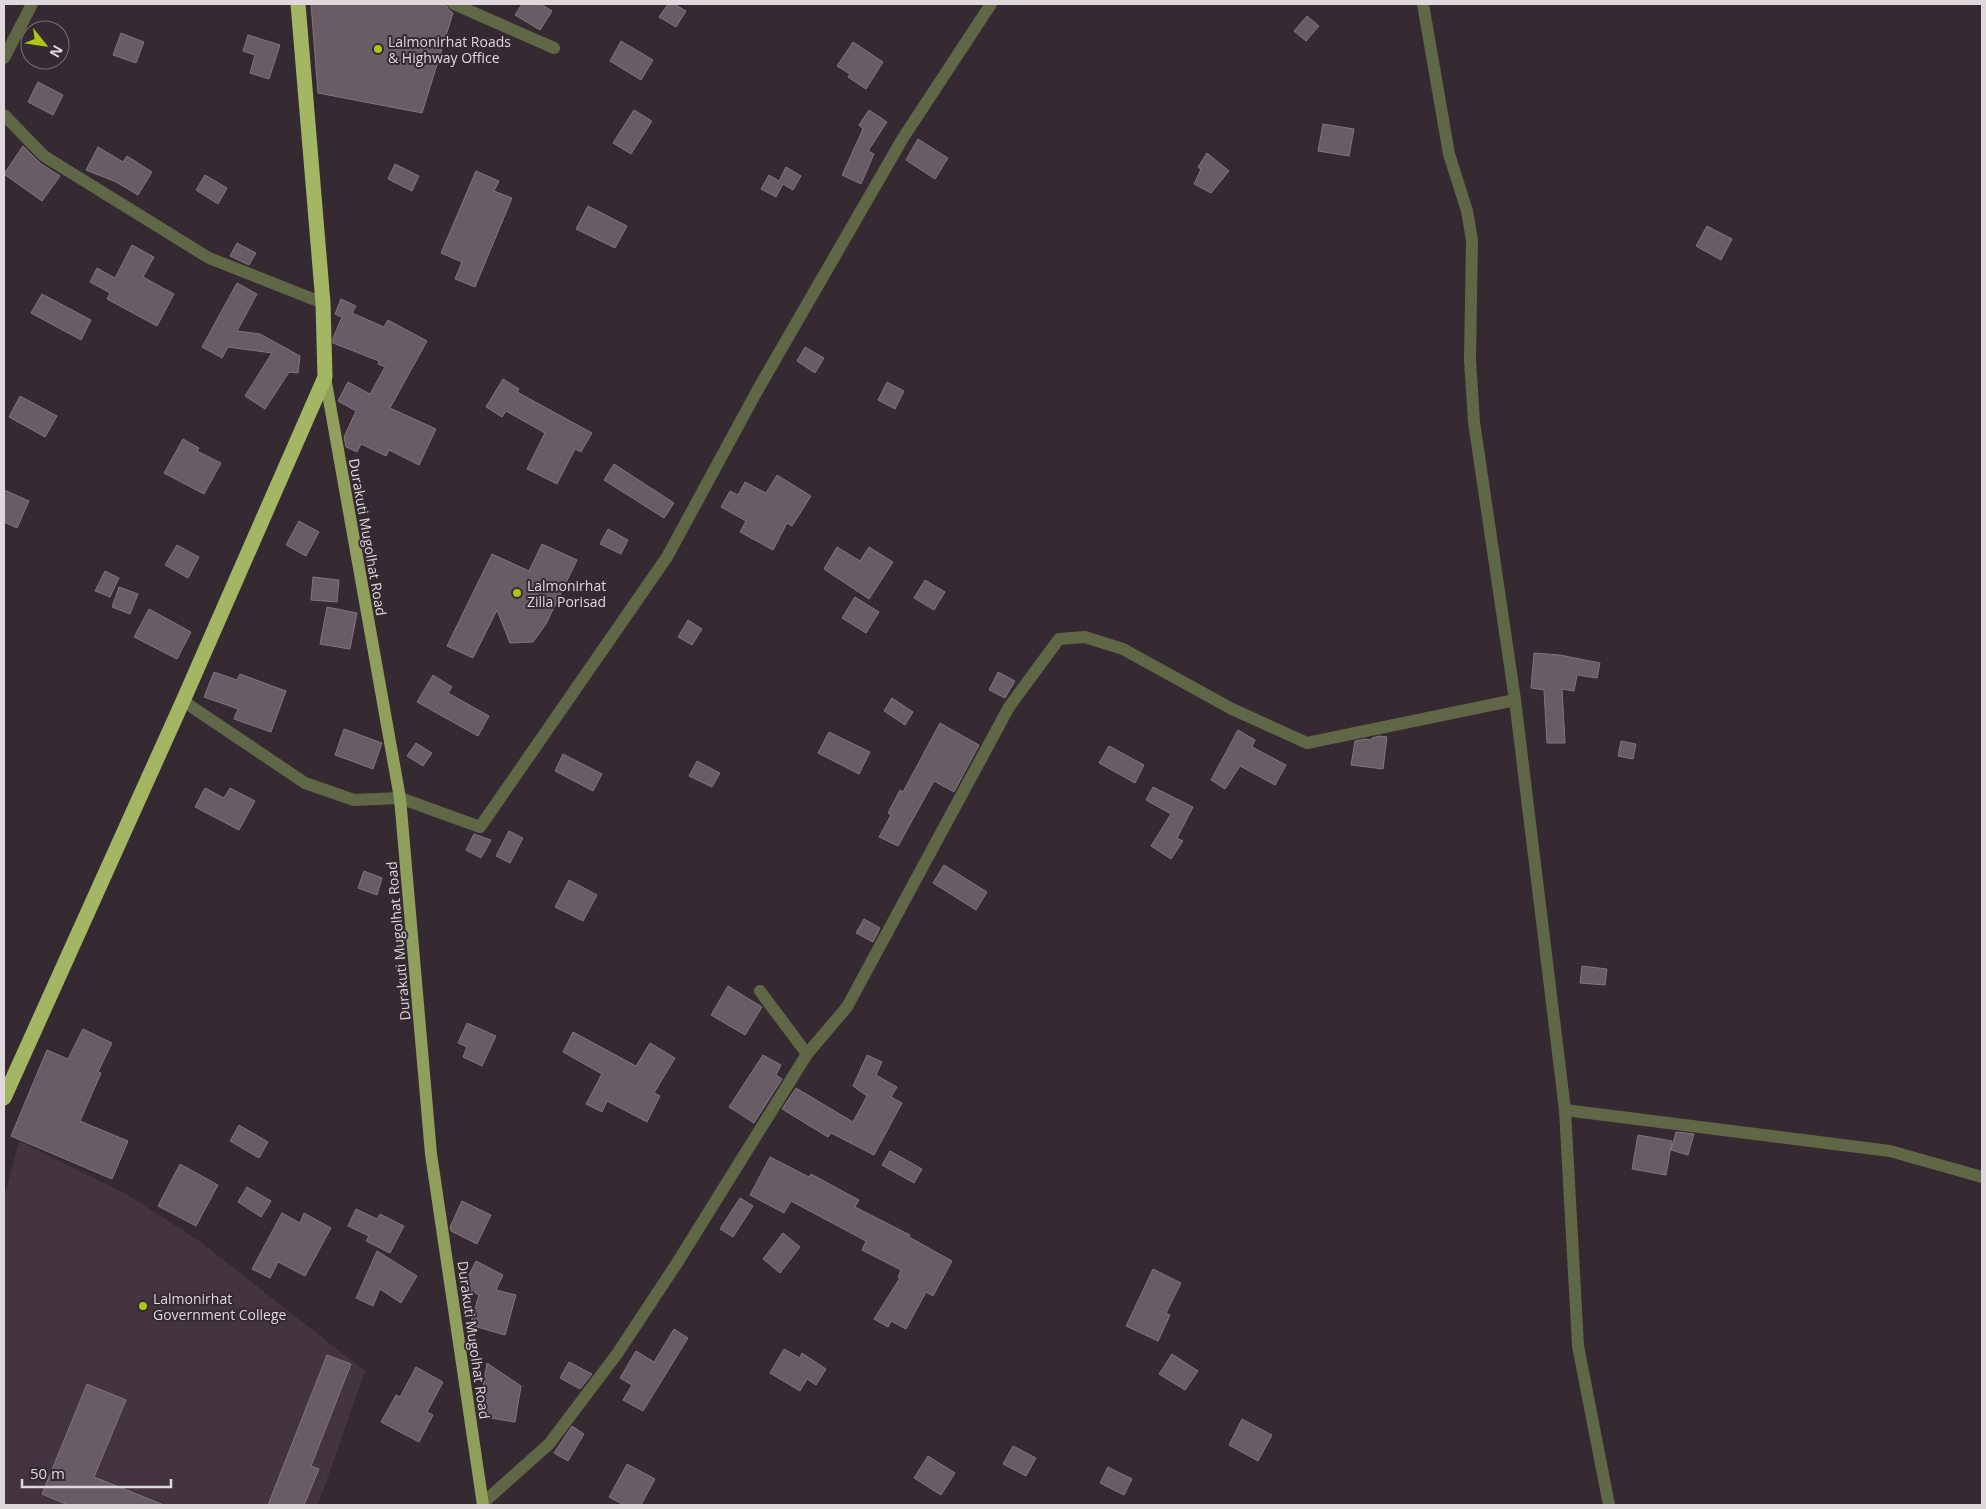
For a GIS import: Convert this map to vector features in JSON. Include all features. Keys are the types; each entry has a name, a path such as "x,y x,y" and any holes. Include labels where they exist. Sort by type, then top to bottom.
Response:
{"highway":[{"path":"4,1098 183,701 325,378 323,303 298,4"}],"main road":[{"name":"Durakuti Mugolhat Road","path":"325,378 400,798 431,1154 483,1504"}],"street":[{"path":"4,58 32,4"},
{"path":"454,4 554,48"},
{"path":"183,701 305,783 354,800 400,798 480,827 668,557 757,391 902,138 991,4"},
{"path":"1424,4 1449,154 1467,210 1472,240 1470,360 1474,422 1515,700 1565,1110 1578,1346 1609,1505"},
{"path":"4,115 44,156 209,258 323,303"},
{"path":"483,1504 549,1444 617,1354 677,1263 807,1054 847,1007 1009,707 1059,639 1085,637 1123,649 1232,709 1307,743 1515,700"},
{"path":"760,991 807,1054"},
{"path":"1565,1110 1890,1151 1982,1177"}],"shaded area":[{"name":"Lalmonirhat Government College","path":"19,1141 128,1195 198,1240 365,1371 318,1505 4,1505 4,1198"}],"building":[{"name":"Lalmonirhat Roads & Highway Office","path":"311,4 446,4 453,13 422,113 318,93"},
{"path":"522,4 541,4 552,11 540,30 515,15"},
{"path":"668,4 674,4 686,11 676,27 659,17"},
{"path":"1307,16 1319,26 1306,41 1294,31"},
{"path":"121,33 144,42 136,63 113,55"},
{"path":"248,35 280,45 269,79 250,73 255,55 243,51"},
{"path":"621,41 653,60 641,80 610,61"},
{"path":"853,42 883,62 866,89 848,77 850,74 837,66"},
{"path":"38,82 63,95 53,115 28,102"},
{"path":"634,110 652,121 631,154 613,143"},
{"path":"869,110 887,122 868,151 874,154 861,184 842,175 863,129 859,125"},
{"path":"1323,124 1354,129 1349,156 1318,151"},
{"path":"918,139 948,158 935,179 906,160"},
{"path":"23,146 40,163 60,176 42,201 4,174"},
{"path":"98,147 123,162 127,156 152,172 138,195 116,182 86,170"},
{"path":"1207,153 1229,171 1211,193 1194,184 1201,169 1198,167"},
{"path":"395,164 419,176 412,191 388,179"},
{"path":"786,167 801,176 793,190 783,184 776,197 761,189 769,175 779,181"},
{"path":"476,171 499,181 494,191 512,198 475,287 455,279 462,262 441,253"},
{"path":"205,175 227,188 218,204 196,190"},
{"path":"588,206 627,226 615,248 576,229"},
{"path":"1707,226 1732,239 1721,260 1696,246"},
{"path":"237,243 256,253 249,265 230,256"},
{"path":"132,245 154,257 143,277 174,294 157,326 107,299 110,293 90,282 97,268 115,278"},
{"path":"237,283 257,294 237,331 260,334 300,356 298,373 289,372 265,409 245,396 272,353 228,347 222,358 202,347"},
{"path":"42,294 91,320 81,340 31,313"},
{"path":"341,299 356,306 352,313 384,327 388,320 427,341 390,408 436,429 419,465 389,450 386,456 361,444 357,452 346,447 344,437 356,411 338,401 348,382 370,394 385,367 378,364 379,361 333,343 333,338 342,317 335,314"},
{"path":"805,347 824,358 815,373 797,361"},
{"path":"503,379 519,389 517,392 592,433 581,452 575,449 557,484 527,469 545,433 506,411 502,417 486,407"},
{"path":"887,382 904,391 895,409 878,400"},
{"path":"20,396 57,416 45,437 9,417"},
{"path":"183,439 199,448 197,451 221,463 204,494 164,473"},
{"path":"614,464 674,503 664,518 604,480"},
{"path":"777,475 811,496 792,526 787,523 773,550 740,532 746,521 721,507 730,491 738,495 745,482 766,493"},
{"path":"4,490 29,501 17,528 4,522"},
{"path":"299,521 319,532 306,556 286,545"},
{"path":"608,529 628,540 621,554 600,544"},
{"name":"Lalmonirhat Zilla Porisad","path":"542,544 577,560 546,624 533,642 510,643 497,610 473,658 447,646 492,554 529,571"},
{"path":"177,545 199,557 188,578 165,565"},
{"path":"837,547 860,561 869,547 893,562 869,599 824,569"},
{"path":"105,571 119,578 110,597 95,591"},
{"path":"313,577 339,580 337,602 311,600"},
{"path":"925,580 945,592 934,610 914,598"},
{"path":"119,587 138,594 130,614 112,607"},
{"path":"855,597 879,612 866,633 842,618"},
{"path":"327,607 357,613 350,649 320,644"},
{"path":"149,609 191,632 177,659 134,637"},
{"path":"688,620 702,629 692,645 678,637"},
{"path":"1534,653 1560,655 1600,663 1597,678 1577,675 1574,691 1562,689 1565,743 1547,743 1544,690 1531,688"},
{"path":"214,672 237,680 240,674 286,691 271,732 234,719 238,709 204,697"},
{"path":"998,672 1015,681 1005,698 989,690"},
{"path":"433,675 452,687 448,693 489,716 478,736 417,702"},
{"path":"892,698 913,712 905,725 884,711"},
{"path":"940,723 979,745 954,792 934,781 898,846 879,837 891,815 888,813 900,790 903,792"},
{"path":"344,729 382,743 373,769 335,755"},
{"path":"1238,730 1255,740 1252,747 1286,765 1275,785 1240,766 1225,789 1211,780"},
{"path":"829,732 870,752 859,774 818,753"},
{"path":"1379,736 1387,737 1383,769 1351,765 1355,741 1371,740"},
{"path":"1621,741 1636,744 1633,759 1618,756"},
{"path":"416,743 432,753 423,766 407,756"},
{"path":"1109,746 1144,765 1135,783 1099,763"},
{"path":"563,754 602,774 593,791 555,771"},
{"path":"697,761 720,773 712,787 689,776"},
{"path":"1153,787 1193,807 1177,838 1183,841 1171,859 1151,846 1171,814 1146,800"},
{"path":"205,788 224,798 230,788 255,801 239,830 195,807"},
{"path":"509,831 523,838 510,863 496,856"},
{"path":"474,834 491,840 481,858 466,850"},
{"path":"944,865 987,892 976,910 933,883"},
{"path":"364,871 382,878 377,895 358,888"},
{"path":"569,880 597,895 583,921 555,907"},
{"path":"864,919 880,928 873,942 856,933"},
{"path":"1582,966 1607,969 1605,985 1580,983"},
{"path":"728,986 762,1007 745,1035 711,1015"},
{"path":"467,1023 496,1036 482,1066 463,1057 467,1047 458,1043"},
{"path":"83,1029 112,1043 98,1072 101,1073 80,1121 128,1141 112,1179 11,1136 47,1050 68,1059"},
{"path":"573,1032 636,1066 650,1043 675,1058 654,1093 660,1096 647,1122 607,1101 602,1112 586,1104 602,1074 563,1052"},
{"path":"763,1055 781,1065 776,1075 782,1079 754,1123 729,1107"},
{"path":"867,1055 882,1062 876,1075 897,1087 891,1097 902,1103 874,1155 831,1133 828,1137 782,1109 796,1088 853,1122 867,1096 853,1086"},
{"path":"239,1125 268,1142 259,1158 230,1141"},
{"path":"1676,1132 1694,1134 1688,1155 1671,1150"},
{"path":"1638,1135 1672,1141 1666,1175 1632,1169"},
{"path":"890,1151 922,1169 914,1183 882,1165"},
{"path":"770,1157 809,1177 811,1174 859,1200 855,1207 910,1235 909,1237 952,1261 933,1296 926,1292 906,1329 891,1321 888,1327 874,1319 900,1278 898,1277 901,1270 862,1250 866,1241 791,1201 784,1213 750,1195"},
{"path":"180,1164 218,1185 196,1226 158,1206"},
{"path":"247,1187 271,1201 261,1217 238,1202"},
{"path":"740,1198 753,1206 733,1237 720,1229"},
{"path":"462,1201 491,1215 477,1244 451,1231 450,1227"},
{"path":"356,1209 377,1219 380,1214 404,1226 390,1253 366,1241 369,1236 348,1226"},
{"path":"282,1213 300,1223 304,1213 331,1228 305,1276 278,1262 270,1278 252,1269"},
{"path":"783,1233 800,1247 780,1273 763,1259"},
{"path":"377,1251 417,1276 401,1303 380,1289 373,1306 356,1298"},
{"path":"476,1261 503,1275 496,1290 516,1295 505,1335 470,1325 479,1295 463,1287"},
{"path":"1153,1269 1181,1283 1166,1313 1170,1315 1158,1341 1126,1326"},
{"path":"674,1329 688,1338 643,1411 623,1400 632,1385 620,1378 636,1351 654,1362"},
{"path":"784,1349 800,1358 802,1353 826,1369 816,1385 807,1379 800,1391 770,1373"},
{"path":"1172,1354 1198,1371 1185,1390 1159,1374"},
{"path":"327,1355 351,1364 311,1466 319,1469 304,1505 268,1505"},
{"path":"569,1362 592,1374 580,1389 560,1378"},
{"path":"487,1363 521,1386 515,1422 478,1416"},
{"path":"416,1367 443,1382 427,1412 433,1415 419,1442 381,1422 396,1395 400,1397"},
{"path":"87,1384 126,1400 94,1477 164,1505 68,1505 42,1494"},
{"path":"1242,1419 1272,1435 1258,1461 1229,1445"},
{"path":"572,1426 584,1434 568,1461 554,1453"},
{"path":"1013,1446 1036,1458 1026,1476 1003,1464"},
{"path":"928,1456 955,1473 941,1495 914,1478"},
{"path":"627,1464 655,1479 641,1505 624,1505 609,1497"},
{"path":"1108,1467 1132,1479 1124,1495 1100,1483"}],"place":[{"name":"Lalmonirhat Roads & Highway Office","path":"378,49"},
{"name":"Lalmonirhat Zilla Porisad","path":"517,593"},
{"name":"Lalmonirhat Government College","path":"143,1306"}]}
